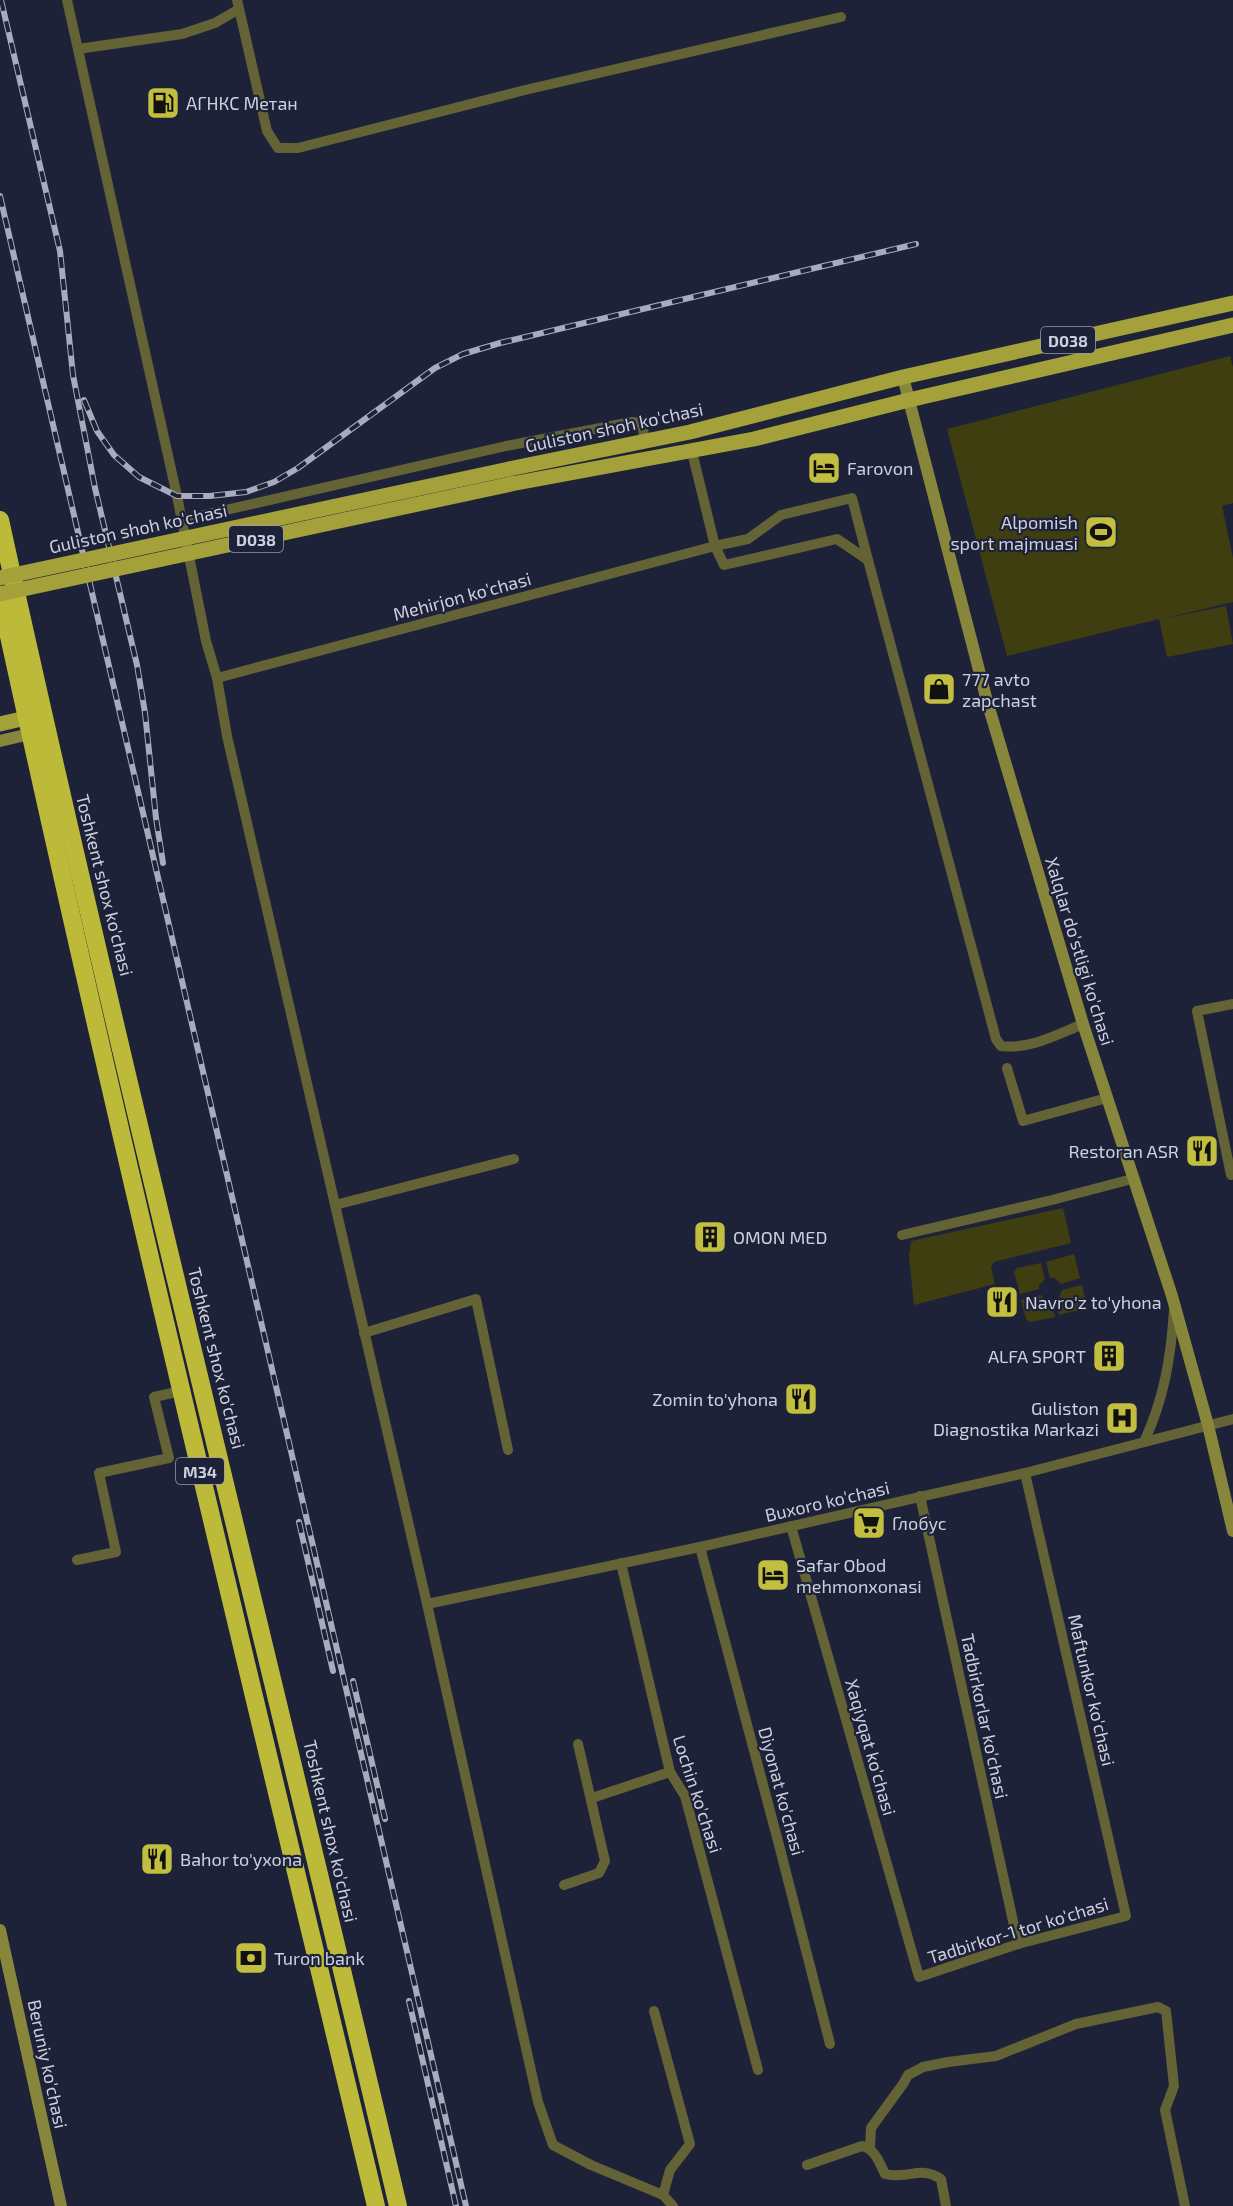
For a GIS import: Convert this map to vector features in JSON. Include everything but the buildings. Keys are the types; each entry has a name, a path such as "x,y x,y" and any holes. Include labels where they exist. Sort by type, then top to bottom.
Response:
{"highway":[{"name":"Toshkent shox ko'chasi","path":"0,520 57,776 159,1209 305,1810 398,2206"},
{"name":"Toshkent shox ko'chasi","path":"0,595 91,1003 376,2206"},
{"path":"91,1003 111,998"}],"main road":[{"name":"Guliston shoh ko'chasi","path":"0,595 510,477 636,443 702,429 903,377 1233,303"},
{"name":"Guliston shoh ko'chasi","path":"0,578 510,477 692,452 1233,325"},
{"path":"0,724 28,726"}],"street":[{"path":"67,0 182,520 206,641 217,678 229,748 427,1604 538,2102 553,2145 591,2165 663,2195 673,2206"},
{"path":"78,49 182,34 215,23 238,4 267,131 278,148 298,148 525,90 841,17"},
{"name":"Xalqlar do'stligi ko'chasi","path":"903,377 987,701 1083,1024 1174,1307 1208,1425 1233,1531"},
{"path":"182,520 506,446 632,422 640,423 643,428 644,436 636,443"},
{"path":"692,452 715,546 724,565 837,539 868,560 996,1039 1001,1046 1013,1048 1050,1038 1083,1024"},
{"name":"Mehirjon ko'chasi","path":"217,678 748,539 781,514 852,498 868,560"},
{"path":"0,741 28,726"},
{"path":"1231,1174 1197,1011 1233,1004"},
{"path":"1007,1068 1023,1121 1107,1098"},
{"path":"335,1205 514,1159"},
{"path":"902,1234 1052,1200 1132,1179"},
{"path":"364,1332 476,1299 508,1450"},
{"path":"1144,1442 1155,1420 1163,1393 1172,1350 1174,1307"},
{"path":"77,1560 116,1552 99,1473 169,1458 154,1397 182,1391"},
{"name":"Buxoro ko'chasi","path":"427,1604 700,1547 1025,1473 1233,1419"},
{"name":"Maftunkor ko'chasi","path":"1025,1473 1126,1916"},
{"name":"Tadbirkorlar ko'chasi","path":"920,1496 1018,1944"},
{"name":"Xaqiyqat ko'chasi","path":"791,1526 919,1977"},
{"name":"Diyonat ko'chasi","path":"700,1547 830,2044"},
{"name":"Lochin ko'chasi","path":"621,1563 670,1772 685,1796 758,2070"},
{"path":"564,1885 599,1874 605,1861 578,1744"},
{"path":"591,1798 670,1772"},
{"name":"Tadbirkor-1 tor ko'chasi","path":"919,1977 1018,1944 1126,1916"},
{"name":"Beruniy ko'chasi","path":"0,1930 61,2206"},
{"path":"946,2206 941,2179 931,2172 892,2176 885,2174 870,2148 872,2128 908,2075 948,2062 996,2056 1076,2024 1158,2007 1166,2011 1174,2086 1165,2110 1185,2206"},
{"path":"654,2011 690,2145 670,2170 663,2195"},
{"path":"807,2165 862,2146 870,2148"}],"shaded area":[{"name":"Alpomish sport majmuasi","path":"1230,356 1233,367 1233,503 1222,506 1233,558 1233,602 1162,619 1226,606 1233,644 1167,657 1159,619 1007,656 947,429"},
{"path":"1063,1208 1071,1243 994,1262 991,1268 995,1284 914,1305 909,1256 911,1241"},
{"path":"1074,1254 1080,1278 1061,1284 1055,1278 1050,1278 1046,1262"},
{"path":"1041,1263 1045,1279 1039,1285 1039,1289 1020,1294 1014,1272 1017,1268"},
{"path":"1082,1285 1087,1308 1059,1315 1055,1301 1062,1290"},
{"path":"1041,1295 1051,1301 1055,1317 1030,1322 1026,1319 1021,1300"}],"railway":[{"path":"1,0 60,251 73,375 95,488 137,665 163,863"},
{"path":"0,196 466,2206"},
{"path":"84,400 97,431 114,455 139,477 177,496 210,496 246,492 274,482 298,468 435,368 463,354 500,343 916,244"},
{"path":"299,1522 333,1671"},
{"path":"353,1681 385,1819"},
{"path":"409,2001 456,2206"}],"place":[{"name":"АГНКС Метан","path":"163,103"},
{"name":"Farovon","path":"824,468"},
{"name":"Alpomish sport majmuasi","path":"1101,532"},
{"name":"777 avto zapchast","path":"939,689"},
{"name":"Restoran ASR","path":"1202,1151"},
{"name":"OMON MED","path":"710,1237"},
{"name":"Navro'z to'yhona","path":"1002,1302"},
{"name":"ALFA SPORT","path":"1109,1356"},
{"name":"Zomin to'yhona","path":"801,1399"},
{"name":"Guliston Diagnostika Markazi","path":"1122,1418"},
{"name":"Глобус","path":"869,1523"},
{"name":"Safar Obod mehmonxonasi","path":"773,1575"},
{"name":"Bahor to'yxona","path":"157,1859"},
{"name":"Turon bank","path":"251,1958"}]}
